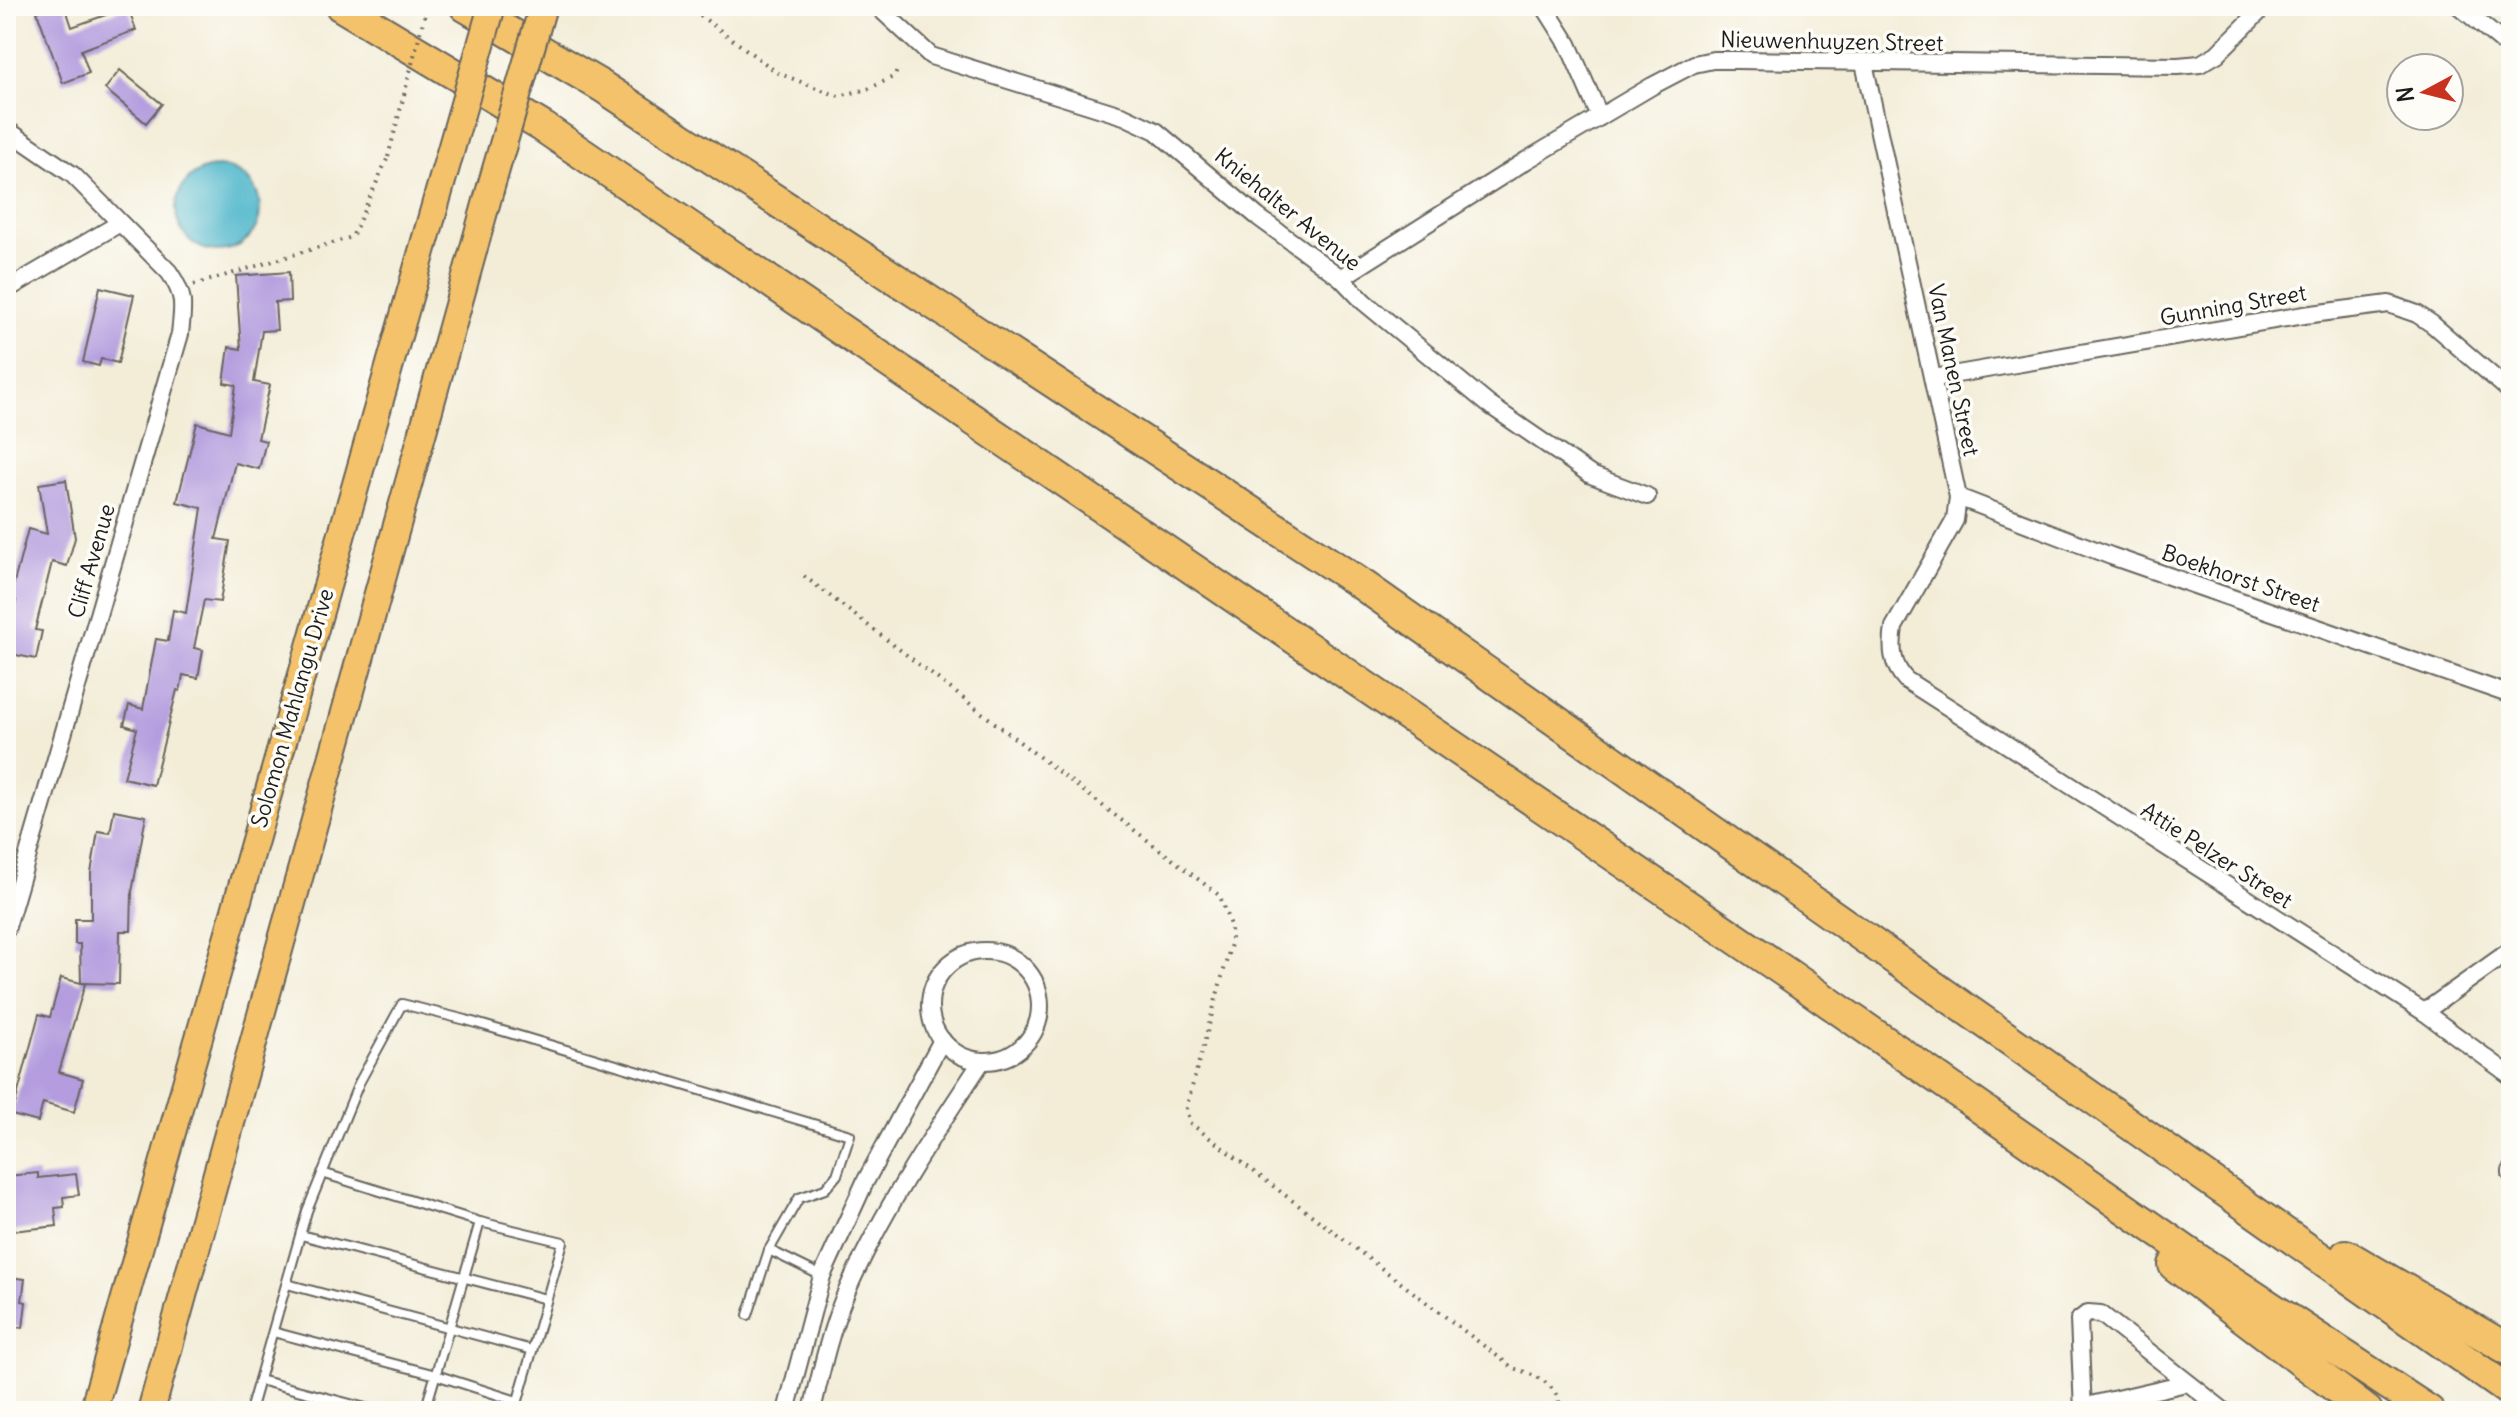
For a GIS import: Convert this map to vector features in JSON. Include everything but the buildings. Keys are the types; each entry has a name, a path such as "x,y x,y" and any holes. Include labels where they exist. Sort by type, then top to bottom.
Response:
{"highway":[{"path":"341,6 543,127 1788,974 2199,1260 2429,1411"},
{"path":"465,6 603,87 1364,586 2511,1392"},
{"path":"1788,974 2367,1411"},
{"path":"2194,1171 2511,1351"}],"main road":[{"name":"Solomon Mahlangu Drive","path":"93,1411 492,6"},
{"path":"151,1411 543,6"},
{"path":"165,1411 213,1188"}],"street":[{"name":"Kniehalter Avenue","path":"877,6 931,56 1124,116 1156,131 1258,217 1341,278 1364,302 1488,404 1591,475 1647,496"},
{"path":"1544,6 1568,44 1600,117"},
{"name":"Nieuwenhuyzen Street","path":"1341,278 1527,160 1694,64 1713,60 2133,67 2200,64 2217,54 2265,6"},
{"path":"2459,6 2511,49"},
{"name":"Van Manen Street","path":"1864,63 1958,497 1955,520 1894,627 1893,660 1898,672"},
{"path":"6,129 73,175 169,272 181,289"},
{"path":"6,290 120,223"},
{"name":"Cliff Avenue","path":"6,930 180,334 181,289"},
{"name":"Gunning Street","path":"1934,378 2320,312 2389,304 2417,314 2432,324 2511,392"},
{"name":"Boekhorst Street","path":"1958,497 2111,556 2511,695"},
{"name":"Attie Pelzer Street","path":"1898,672 2067,785 2424,1012 2511,1076"},
{"path":"2424,1012 2511,950"},
{"path":"980,951 998,953 1016,961 1029,974 1037,991 1039,1009 1035,1027 1026,1042 1012,1054 997,1060 982,1061 953,1051 942,1040 930,1011 931,995 946,967 961,956 980,951"},
{"path":"786,1411 822,1276 865,1182 942,1040"},
{"path":"812,1411 845,1296 871,1242 917,1158 982,1061"},
{"path":"2186,1383 2095,1404 2083,1411 2079,1320 2088,1313 2101,1314 2224,1411"}],"lane":[{"path":"250,1411 322,1173 359,1083 402,1004 466,1020 850,1135 837,1175 825,1189 799,1198 769,1250 748,1315"},
{"path":"273,1332 436,1375 516,1406 563,1242 480,1222 322,1173"},
{"path":"425,1411 480,1222"},
{"path":"301,1235 546,1299"},
{"path":"769,1250 822,1276"},
{"path":"287,1284 532,1350"},
{"path":"259,1380 377,1411"}],"path":[{"path":"181,289 352,237 388,157 427,6"},
{"path":"687,6 778,73 839,96 882,83 895,76 897,70"},
{"path":"804,576 1220,896 1231,928 1231,944 1186,1109 1190,1123 1513,1368 1539,1376 1555,1391 1560,1411"}],"water":[{"path":"218,167 234,170 248,179 257,193 260,209 257,225 248,239 234,248 218,251 202,248 188,239 179,225 176,209 179,193 188,179 202,170"}]}
